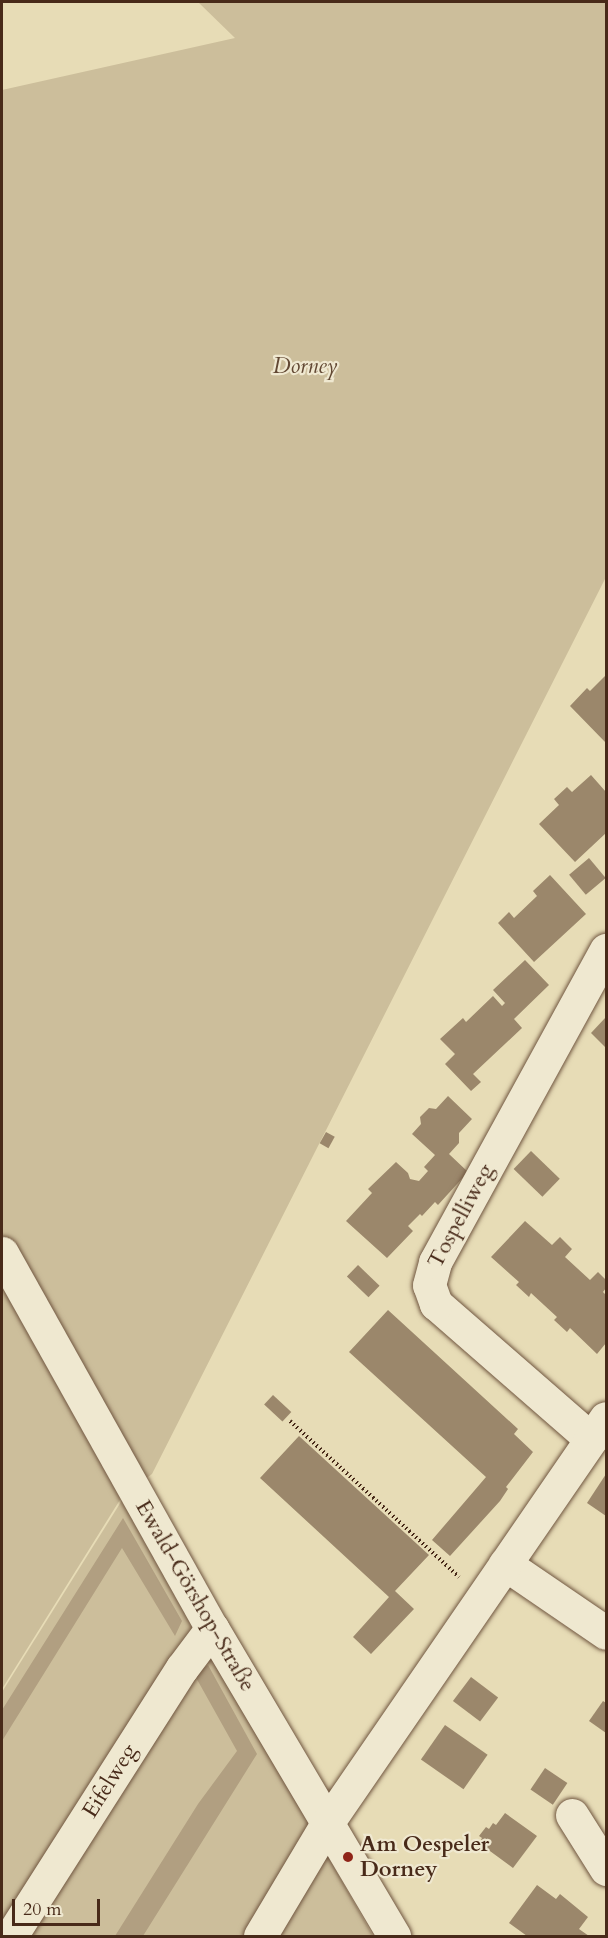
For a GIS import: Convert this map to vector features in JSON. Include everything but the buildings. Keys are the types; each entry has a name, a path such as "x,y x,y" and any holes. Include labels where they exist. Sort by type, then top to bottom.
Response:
{"street":[{"name":"Tospelliweg","path":"599,1429 436,1305 429,1285 435,1262 606,950"},
{"name":"Ewald-Görshop-Straße","path":"2,1253 212,1628 394,1936"},
{"path":"260,1936 328,1822 599,1429"},
{"path":"506,1564 606,1633"},
{"name":"Eifelweg","path":"11,1936 182,1668 212,1628"},
{"path":"572,1815 606,1869"}],"path":[{"path":"290,1421 482,1598"}],"green space":[{"name":"Dorney","path":"198,2 606,2 606,577 152,1474 123,1495 2,1689 2,90 235,38"},
{"path":"124,1497 373,1936 2,1936 2,1692"}],"shaded area":[{"path":"123,1518 182,1621 175,1636 122,1548 2,1741 2,1710"},
{"path":"208,1665 257,1754 143,1936 115,1936 198,1804 237,1751 194,1674"}],"place":[{"name":"Am Oespeler Dorney","path":"348,1857"}]}
